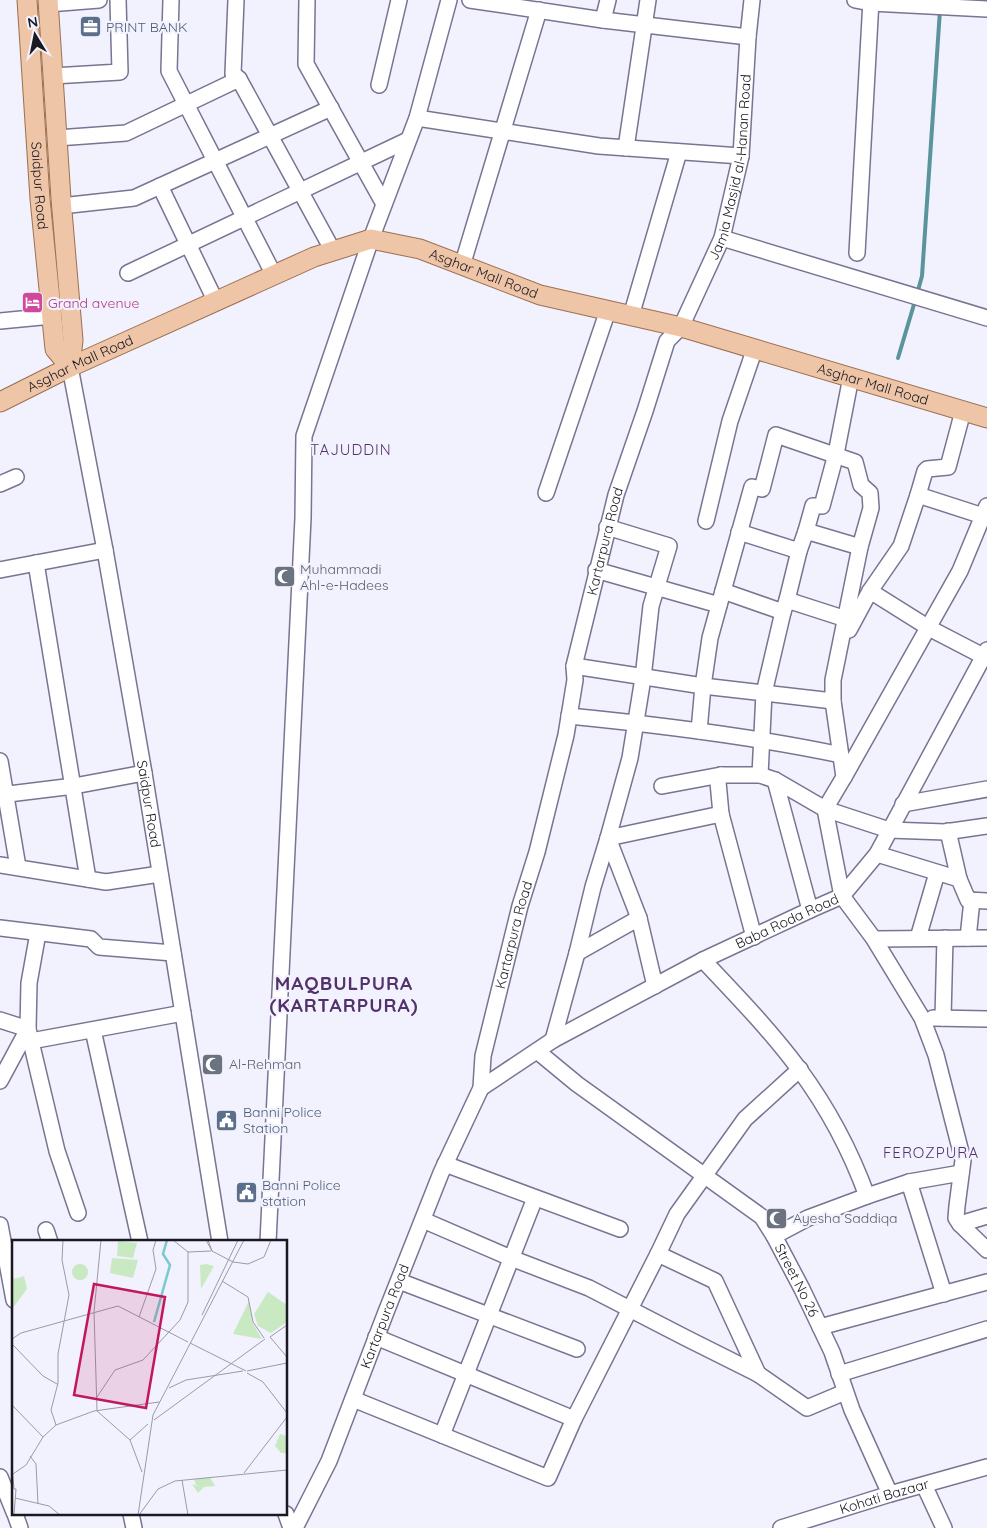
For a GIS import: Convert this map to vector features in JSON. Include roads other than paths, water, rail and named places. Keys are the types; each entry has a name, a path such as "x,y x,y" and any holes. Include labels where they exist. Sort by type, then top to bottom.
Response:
{"main road":[{"name":"Saidpur Road","path":"27,0 40,199 55,348 70,367"},
{"name":"Saidpur Road","path":"48,2 61,206 73,340 70,367"},
{"name":"Asghar Mall Road","path":"0,402 70,367 314,257 371,239 420,250 540,295 681,326 987,418"}],"street":[{"path":"48,2 98,0"},
{"path":"53,76 120,72 118,0"},
{"path":"171,0 169,71 274,275"},
{"path":"236,0 233,74 239,79 333,251"},
{"path":"307,0 306,64 384,204"},
{"path":"379,86 399,0"},
{"path":"268,1240 303,518 304,436 371,239 417,118 449,0"},
{"path":"470,0 603,20 748,37"},
{"path":"603,20 608,0"},
{"path":"626,148 648,0"},
{"name":"Jamia Masjid al-Hanan Road","path":"681,326 722,238 741,156 752,0"},
{"path":"855,0 987,10"},
{"path":"857,253 871,1"},
{"path":"462,266 538,10"},
{"path":"57,138 126,133 239,79"},
{"path":"61,206 134,198 331,108"},
{"path":"417,118 599,146 741,156"},
{"path":"128,273 408,140"},
{"path":"631,316 679,152"},
{"path":"160,186 216,302"},
{"path":"722,238 987,318"},
{"path":"546,493 608,310"},
{"path":"0,321 52,316"},
{"name":"Kartarpura Road","path":"296,1528 329,1461 445,1164 481,1088 483,1056 520,906 539,842 566,735 574,680 574,666 596,570 616,495 667,341 681,326"},
{"path":"706,521 730,421 755,348"},
{"name":"Saidpur Road","path":"70,367 105,550 144,773 220,1240"},
{"path":"760,775 764,693 799,551 813,506 822,506 836,454 851,377"},
{"path":"839,649 870,591 901,546 924,471 927,468 948,467 963,411"},
{"path":"699,731 710,638 752,487 762,490 776,435 855,462 861,485 870,493 871,508 860,547 833,680 833,701 844,777"},
{"path":"0,484 16,477"},
{"path":"918,495 985,511 960,572 825,809 842,896 874,939 922,1018 936,1055 963,1160 956,1218 987,1250"},
{"path":"553,1040 578,953 592,887 608,838 630,758 643,678 650,606 670,546 608,527"},
{"path":"806,531 860,547"},
{"path":"739,532 799,551"},
{"path":"0,570 105,550"},
{"path":"36,563 88,879"},
{"path":"596,570 657,588 785,606 846,619"},
{"path":"870,591 929,628 985,653"},
{"name":"Baba Roda Road","path":"481,1088 553,1040 703,960 842,896 877,854 985,653"},
{"path":"574,666 643,678 833,701"},
{"path":"569,716 763,740 841,756"},
{"path":"0,761 3,795 18,867"},
{"path":"3,795 74,786 144,773"},
{"path":"721,775 718,782 720,814 754,937"},
{"path":"662,786 721,775 760,775 775,780 825,809 889,830 948,831 987,826"},
{"path":"775,780 810,910"},
{"path":"903,804 987,789"},
{"path":"608,838 720,814"},
{"path":"948,831 959,879 968,900 987,901"},
{"path":"608,838 639,918 655,986"},
{"path":"877,854 959,879"},
{"path":"0,864 106,882 160,874"},
{"path":"918,938 937,873"},
{"path":"968,938 972,900"},
{"path":"578,953 639,918"},
{"path":"0,928 91,939 99,947 173,953"},
{"path":"38,933 29,983 29,1035 52,1134 78,1213"},
{"path":"943,1018 944,938"},
{"path":"874,939 987,938"},
{"path":"703,960 763,1023 800,1069 846,1148 857,1169 867,1196"},
{"path":"0,1020 29,1035 93,1030 182,1013"},
{"path":"922,1018 987,1019"},
{"path":"93,1030 140,1240"},
{"path":"0,1081 29,1035"},
{"name":"Street No 26","path":"537,1051 577,1084 762,1217 774,1236 832,1352 852,1410 890,1494"},
{"path":"353,1399 548,1478 574,1419 658,1254 676,1214 745,1119 800,1069"},
{"path":"445,1164 620,1229"},
{"path":"774,1236 808,1218 867,1196 909,1182 961,1173"},
{"path":"909,1182 944,1294"},
{"path":"442,1435 535,1198"},
{"path":"960,1224 987,1216"},
{"path":"423,1220 511,1258 589,1288 630,1308 758,1374 807,1408 845,1392"},
{"path":"0,1225 12,1289"},
{"path":"658,1254 715,1282 758,1374"},
{"path":"399,1281 577,1350"},
{"path":"820,1327 987,1282"},
{"path":"839,1374 987,1330"},
{"path":"376,1337 574,1419"},
{"name":"Kohati Bazaar","path":"781,1528 890,1494 987,1468"},
{"path":"0,1477 12,1507"},
{"path":"924,1485 944,1528"},
{"path":"15,1516 20,1528"},
{"path":"287,1516 291,1528"}],"waterway":[{"path":"917,294 922,276 940,10"},
{"path":"898,358 915,301"}],"place":[{"name":"PRINT BANK","path":"90,27"},
{"name":"Grand avenue","path":"32,303"},
{"name":"Muhammadi Ahl-e-Hadees","path":"284,577"},
{"name":"Al-Rehman","path":"213,1064"},
{"name":"Banni Police Station","path":"227,1120"},
{"name":"Banni Police station","path":"246,1193"},
{"name":"Ayesha Saddiqa","path":"777,1218"}],"district":[{"name":"TAJUDDIN","path":"351,449"},
{"name":"MAQBULPURA (KARTARPURA)","path":"344,994"},
{"name":"FEROZPURA","path":"931,1152"}]}
